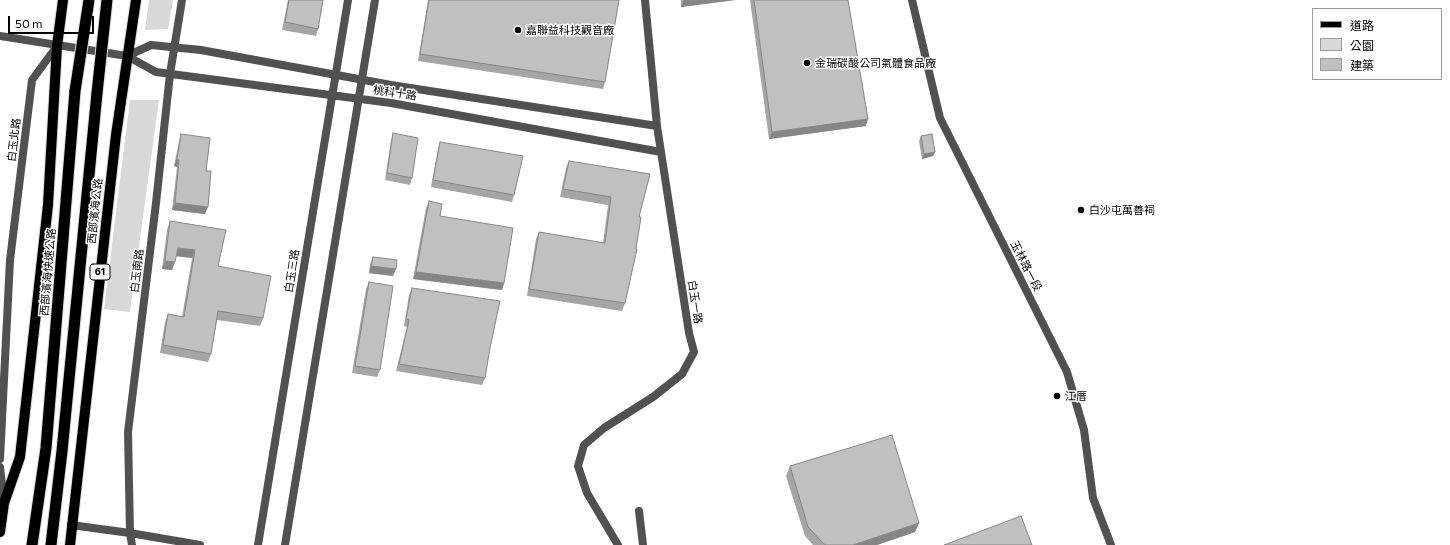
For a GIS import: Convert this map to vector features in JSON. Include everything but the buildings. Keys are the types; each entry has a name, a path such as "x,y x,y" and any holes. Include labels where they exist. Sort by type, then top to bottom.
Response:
{"highway":[{"name":"西部濱海快速公路","path":"32,542 46,448 75,92 88,0"},
{"name":"61","path":"51,545 62,451 107,0"}],"main road":[{"path":"0,532 4,503 20,457 48,205 56,46 63,0"},
{"name":"西部濱海公路","path":"70,545 71,525 116,136 136,0"}],"street":[{"name":"白玉南路","path":"132,545 130,533 128,432 170,74 182,0"},
{"name":"白玉三路","path":"258,545 348,0"},
{"path":"285,545 375,0"},
{"name":"白玉一路","path":"618,545 587,493 578,466 584,445 604,428 653,397 682,374 694,352 689,333 657,126 645,0"},
{"name":"玉林路一段","path":"912,0 940,118 1067,372 1084,430 1093,498 1111,545"},
{"name":"桃科十路","path":"0,36 56,46 128,56 156,72 391,103 661,152"},
{"name":"桃科十路","path":"128,56 151,45 201,50 335,75 657,126"},
{"name":"白玉北路","path":"0,459 10,260 32,80 56,46"},
{"path":"0,467 4,503"},
{"path":"639,511 643,545"},
{"path":"71,525 200,545"}],"green space":[{"path":"149,0 173,0 168,29 145,30"},
{"path":"130,100 159,100 130,312 104,309"}],"place":[{"name":"嘉聯益科技觀音廠","path":"518,30"},
{"name":"金瑞碳酸公司氣體食品廠","path":"807,63"},
{"name":"白沙屯萬善祠","path":"1081,210"},
{"name":"江厝","path":"1057,396"}]}
